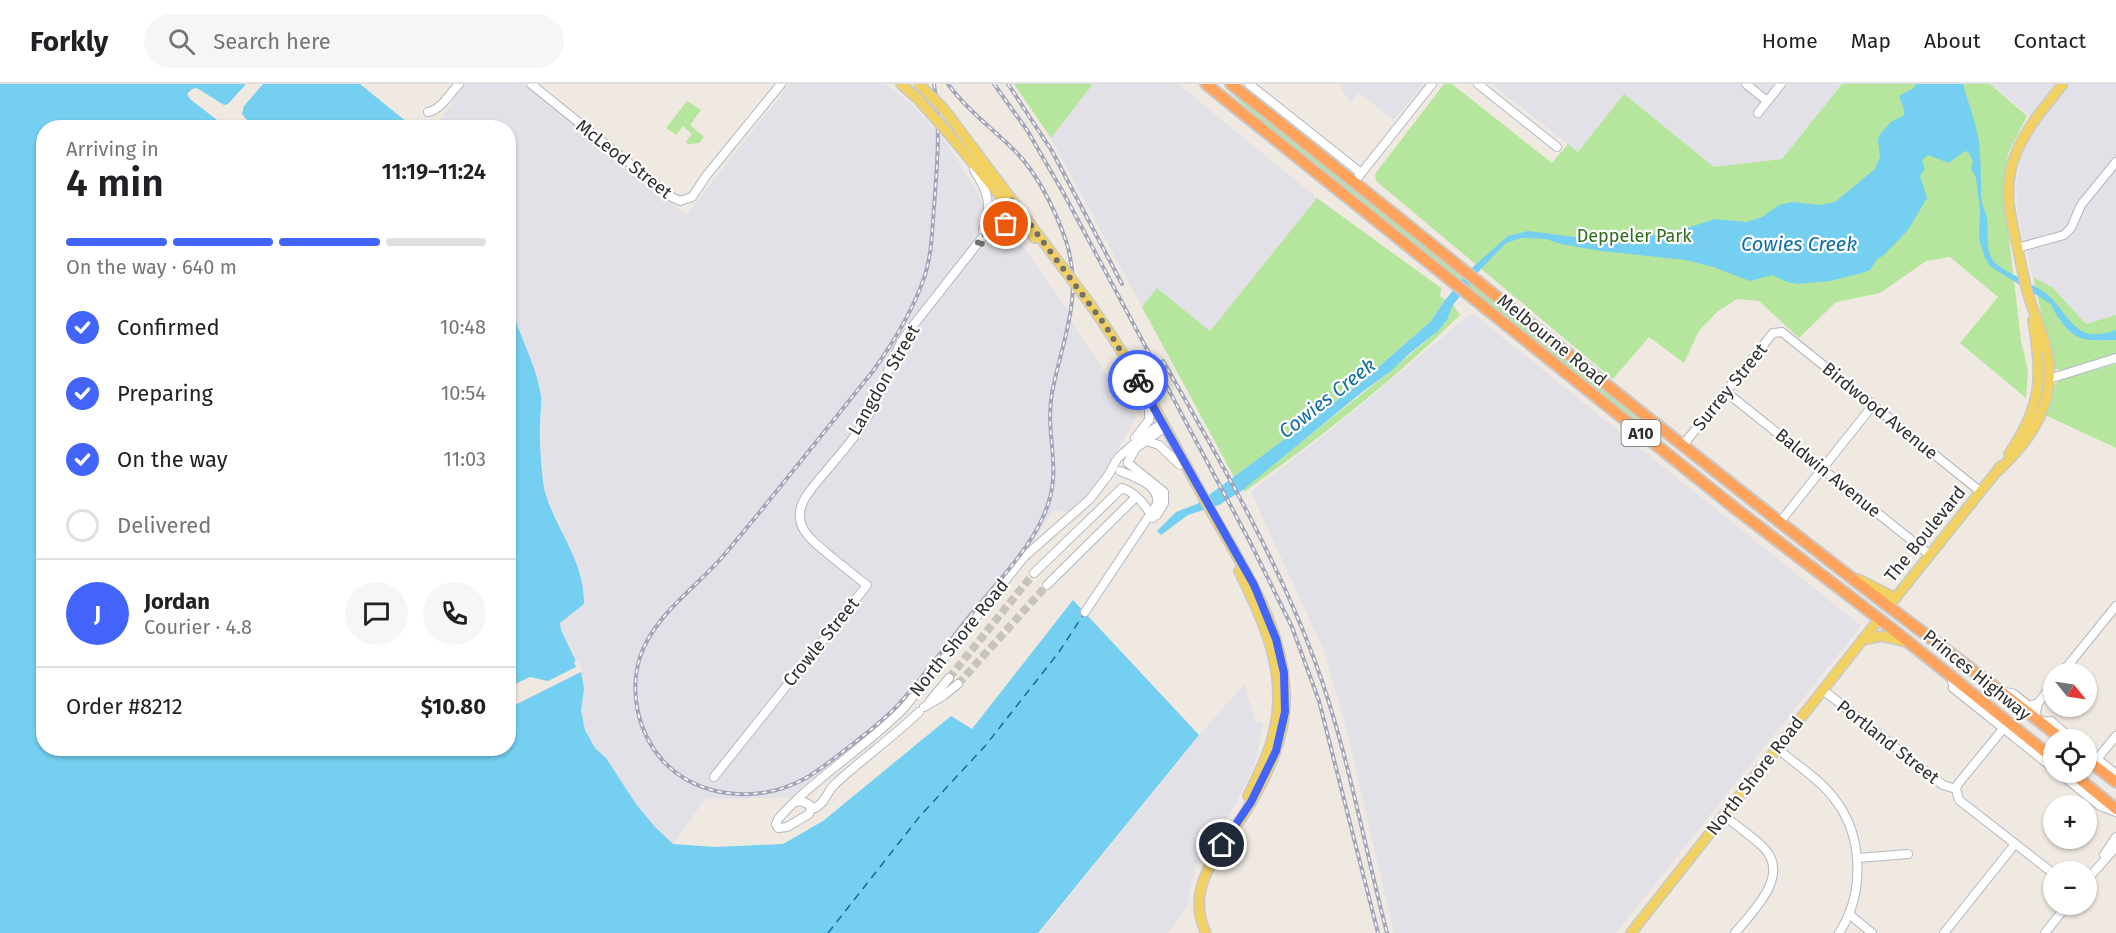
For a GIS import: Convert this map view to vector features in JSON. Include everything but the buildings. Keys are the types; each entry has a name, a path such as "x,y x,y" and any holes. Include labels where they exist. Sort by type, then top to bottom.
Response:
{"highway":[{"name":"Melbourne Road","path":"1206,84 1647,437 1879,619"},
{"path":"1219,94 1226,84"},
{"name":"Melbourne Road","path":"1231,84 1358,178 1471,276 1780,522 1843,571 1892,602"},
{"path":"1610,388 1623,405 1646,424 1647,437"},
{"name":"The Boulevard","path":"1879,619 1892,602"},
{"name":"Princes Highway","path":"1892,602 2050,729"},
{"name":"Princes Highway","path":"1879,619 2043,750"},
{"path":"2097,764 2116,782"},
{"path":"2083,783 2116,811"}],"main road":[{"path":"901,84 920,100 1011,205 1063,268 1118,344 1162,427 1251,580 1270,621 1282,658 1285,680 1276,751 1260,785 1203,876 1199,906 1201,922 1206,933"},
{"path":"919,84 944,109 1025,228 1063,268"},
{"name":"The Boulevard","path":"1892,602 1998,471 2029,421 2044,380 2028,294 2010,218 2008,197 2013,163 2026,132 2062,84"},
{"path":"1096,313 1149,411 1162,427 1180,465 1200,492"},
{"name":"North Shore Road","path":"1630,933 1879,619"},
{"path":"1862,640 1884,636 1911,643"},
{"path":"1201,933 1195,908 1197,880 1252,788 1271,743 1282,707"}],"street":[{"name":"McLeod Street","path":"531,84 669,196 684,201 696,193 706,176 780,84"},
{"path":"1249,84 1358,178 1432,84"},
{"path":"1478,84 1557,147"},
{"path":"1746,84 1767,101"},
{"path":"1758,113 1781,84"},
{"path":"428,112 438,108 458,85"},
{"path":"962,149 985,189 989,204 987,221 977,245"},
{"path":"2018,248 2064,235 2071,228 2081,205 2116,162"},
{"name":"Langdon Street","path":"977,245 995,228 1011,205"},
{"name":"Langdon Street","path":"800,515 801,505 806,496 868,417 893,356 905,336 1011,205"},
{"path":"995,228 1009,224 1025,228"},
{"name":"Surrey Street","path":"1683,445 1773,333 1778,332"},
{"name":"Birdwood Avenue","path":"1778,332 1782,332 1981,492"},
{"path":"2044,380 2116,358"},
{"name":"Baldwin Avenue","path":"1726,392 1930,555"},
{"path":"1780,522 1873,405"},
{"name":"North Shore Road","path":"810,806 811,810 808,815 786,828 778,828 777,820 814,783 898,713 1024,557 1090,499 1149,420 1149,411"},
{"name":"North Shore Road","path":"1127,449 1162,427"},
{"name":"North Shore Road","path":"1099,488 1125,469 1132,452 1162,427"},
{"path":"1146,441 1157,444 1180,465"},
{"path":"1085,612 1134,540 1164,503 1164,492 1125,458 1118,459 1115,468 1136,478 1155,492 1158,503 1153,516"},
{"path":"1034,573 1122,488 1136,497 1153,516"},
{"path":"1047,585 1136,497"},
{"name":"Crowle Street","path":"714,777 867,585 807,536 801,525 800,515"},
{"path":"2070,663 2116,606"},
{"path":"1952,676 1953,688 2043,760"},
{"path":"796,802 804,802 815,808 821,804 833,786 889,741 922,710 949,678"},
{"path":"922,710 958,684"},
{"name":"Portland Street","path":"1822,690 1943,785 1956,789"},
{"path":"2002,691 2013,694 2029,706 2038,703 2043,697"},
{"path":"2038,703 2038,719 2051,721 2060,729"},
{"path":"2003,729 1958,784 1956,789 1959,800 2043,866"},
{"path":"2097,754 2116,736"},
{"path":"1784,754 1824,786 1838,804 1849,825 1858,858 1855,890 1849,914 1839,933"},
{"path":"2097,762 2116,774"},
{"path":"810,806 808,794 814,783"},
{"path":"2071,783 2102,808 2116,811"},
{"path":"1731,821 1765,849 1772,865 1773,877 1766,895 1735,933"},
{"path":"2100,865 2116,837"},
{"path":"1944,933 2015,844"},
{"path":"2097,868 2116,847"},
{"path":"1858,858 1908,854"},
{"path":"1849,914 1872,933"},
{"path":"2045,933 2059,915"}],"shaded area":[{"path":"449,84 523,84 686,215 788,86 787,84 886,84 911,104 947,143 979,195 987,217 1019,241 1067,309 1076,329 1136,418 1104,472 1087,494 1067,512 1054,510 1032,543 904,703 891,716 815,776 793,797 706,798 673,844 636,804 606,758 595,748 585,730 581,710 581,672 561,630 560,623 584,604 584,589 581,572 545,492 539,427 541,397 516,323 516,120 440,120 453,104"},
{"path":"1093,84 1178,84 1317,198 1210,331 1158,288 1142,307 1051,138"},
{"path":"1339,84 1424,84 1394,120 1358,92 1350,103"},
{"path":"1491,84 1842,84 1782,159 1714,167 1624,95 1578,152"},
{"path":"1991,84 2116,84 2116,315 2086,324 2053,288 2033,277 2018,215 2016,184 2020,162 2027,143 2039,124"},
{"path":"1472,313 1861,626 1616,933 1394,933 1345,724 1324,651 1251,492 1333,428"},
{"path":"1244,684 1256,722 1263,724 1255,764 1236,803 1195,869 1189,890 1188,905 1168,933 1040,933 1199,736"}],"green space":[{"path":"1014,84 1093,84 1051,138"},
{"name":"Deppeler Park","path":"1444,84 1452,84 1552,163 1568,144 1578,152 1624,94 1714,167 1782,159 1842,84 1990,84 2027,116 2008,154 2003,187 2021,341 2028,371 2026,398 1960,343 1998,297 1950,257 1926,261 1880,293 1836,302 1799,338 1759,301 1737,299 1717,312 1699,331 1684,363 1649,337 1613,379 1376,181 1375,174"},
{"path":"1230,92 1238,96 1585,374 1640,421 1644,429 1270,129"},
{"path":"687,101 701,110 690,125 704,137 699,143 688,144 686,142 692,134 683,126 676,135 666,128"},
{"path":"1317,198 1441,288 1440,296 1445,300 1431,321 1358,385 1234,477 1142,307 1157,288 1210,331"},
{"path":"2033,277 2053,288 2086,324 2116,315 2116,354 2062,370 2054,369"},
{"path":"1453,305 1460,315 1435,339 1383,385 1301,451 1244,492 1243,490 1263,472 1391,371 1436,332 1450,314"},
{"path":"2116,364 2116,448 2045,415 2051,391 2061,379"}],"water":[{"path":"0,84 246,84 228,104 224,105 197,88 187,94 190,99 217,120 36,120 36,756 516,756 516,321 535,370 541,396 540,439 545,492 575,560 583,588 584,604 560,623 561,630 581,672 584,689 581,710 585,730 595,748 606,758 636,804 673,844 715,847 783,844 823,821 951,716 972,729 1073,600 1199,735 1038,933 0,933"},
{"path":"263,84 360,84 404,120 247,120 242,114 244,106"},
{"name":"Cowies Creek","path":"1916,84 1963,84 1979,142 1981,196 1987,218 1988,244 1992,259 1996,264 2047,294 2078,329 2094,334 2116,330 2116,340 2094,340 2075,335 2063,324 2051,304 1991,267 1985,258 1979,239 1980,210 1976,178 1971,169 1973,161 1968,152 1965,151 1949,163 1928,155 1922,160 1925,169 1920,176 1927,198 1908,230 1883,256 1878,258 1870,270 1830,281 1797,284 1772,275 1750,281 1686,260 1601,251 1546,239 1521,238 1506,243 1480,270 1453,305 1447,320 1439,330 1391,371 1243,490 1219,505 1188,515 1161,535 1157,531 1176,512 1197,504 1358,385 1431,321 1445,300 1474,266 1508,236 1528,231 1614,242 1684,229 1715,219 1747,222 1762,217 1779,205 1792,202 1819,205 1835,202 1875,169 1880,157 1878,140 1880,134 1891,122 1904,115 1899,96 1914,88"}],"pier":[{"path":"578,660 583,671 516,704 516,684 530,677 548,681 576,667 574,662"}],"ferry route":[{"path":"828,933 920,816 986,745 1059,652 1083,615"}],"tunnel":[{"path":"949,678 1034,573"},
{"path":"958,684 1047,585"}],"railway":[{"path":"934,84 938,146 931,241 925,275 909,313 873,371 724,555 665,615 646,642 640,657 635,684 636,698 647,738 663,761 678,774 695,784 713,790 751,794 788,786 818,770 883,720 908,694 1019,557 1043,517 1049,500 1053,484 1050,410 1070,318 1073,281 1071,261 1057,217 1032,172 1016,152 963,102 948,84"},
{"path":"994,84 1027,130 1064,194 1250,542 1292,627 1319,701 1378,933"},
{"path":"1008,84 1052,151 1122,284"},
{"path":"1163,361 1263,543 1313,656 1336,724 1387,933"}],"way so far":[{"path":"1006,224 995,228 979,247 976,245 1012,200 1105,325 1138,380"}],"route":[{"path":"1138,380 1254,585 1280,649 1286,702 1276,751 1251,802 1222,845"}]}
